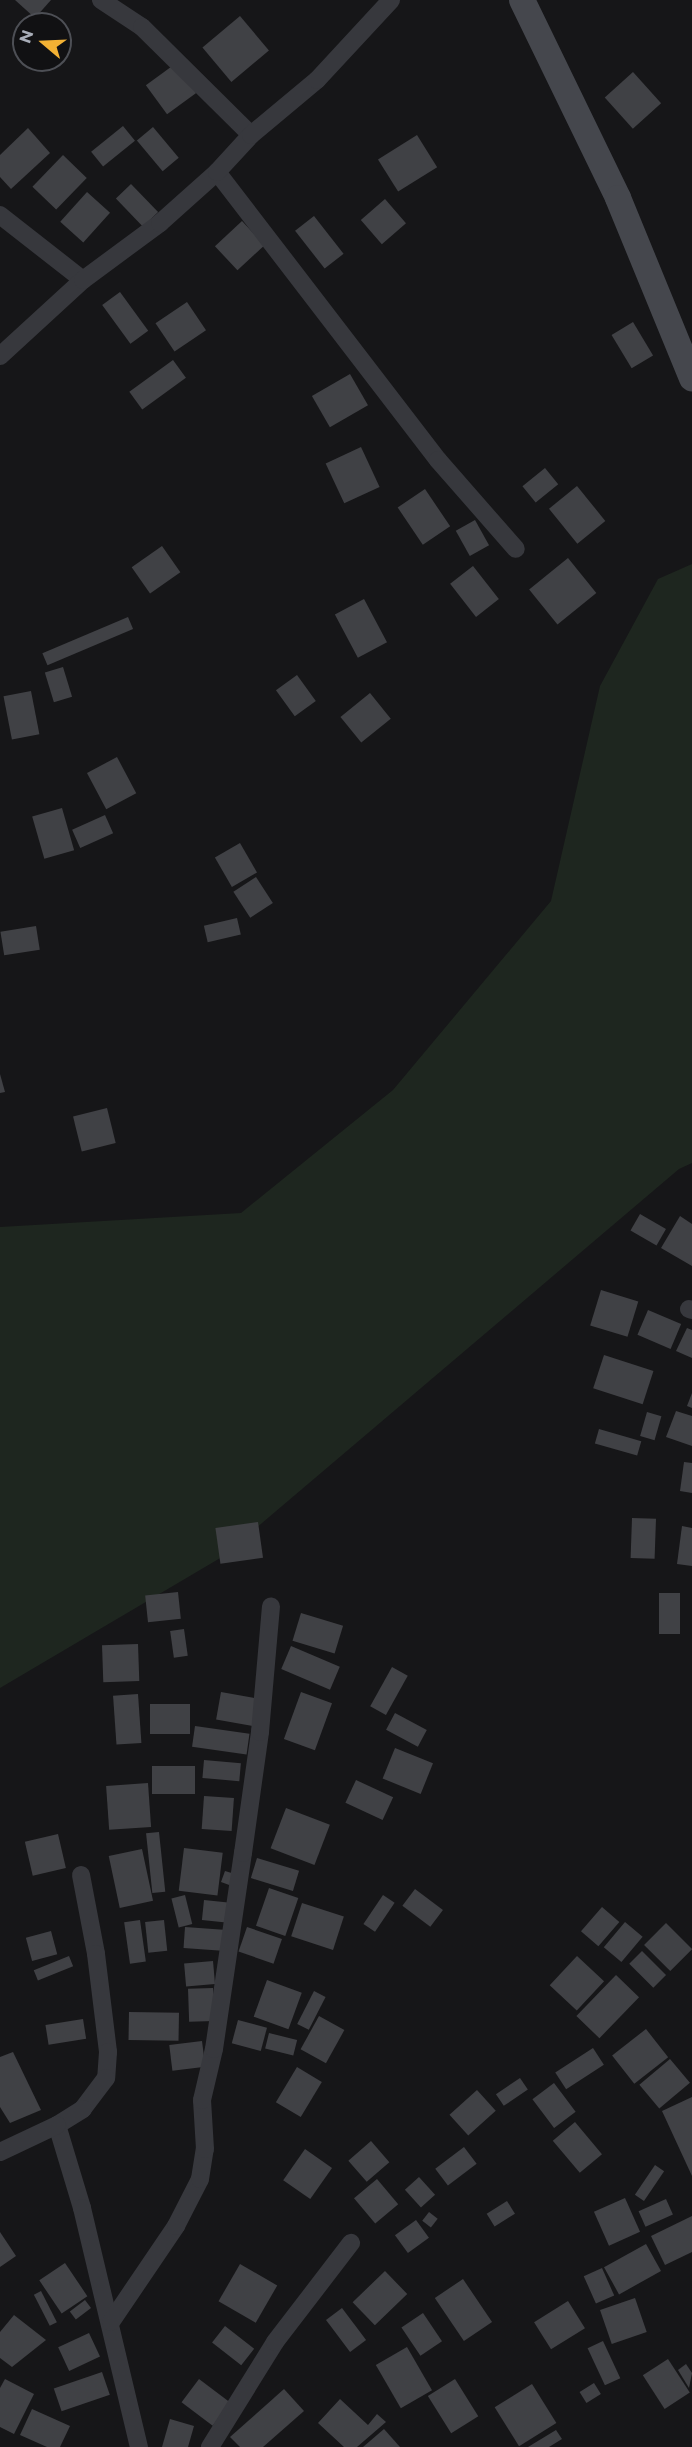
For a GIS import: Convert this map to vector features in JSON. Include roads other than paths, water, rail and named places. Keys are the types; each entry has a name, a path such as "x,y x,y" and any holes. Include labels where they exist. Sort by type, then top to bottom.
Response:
{"street":[{"path":"101,0 142,27 251,135"},
{"path":"0,356 83,280 160,223 217,172 251,135 317,80 391,0"},
{"path":"522,0 618,198 692,378"},
{"path":"217,172 438,460 516,549"},
{"path":"0,215 83,280"},
{"path":"111,2322 176,2226 200,2179 205,2149 202,2100 214,2049 249,1809 271,1606"},
{"path":"0,2152 57,2125 83,2109 106,2078 108,2052 96,1954 81,1875"},
{"path":"57,2125 111,2322 140,2447"},
{"path":"210,2447 275,2342 351,2243"}]}
